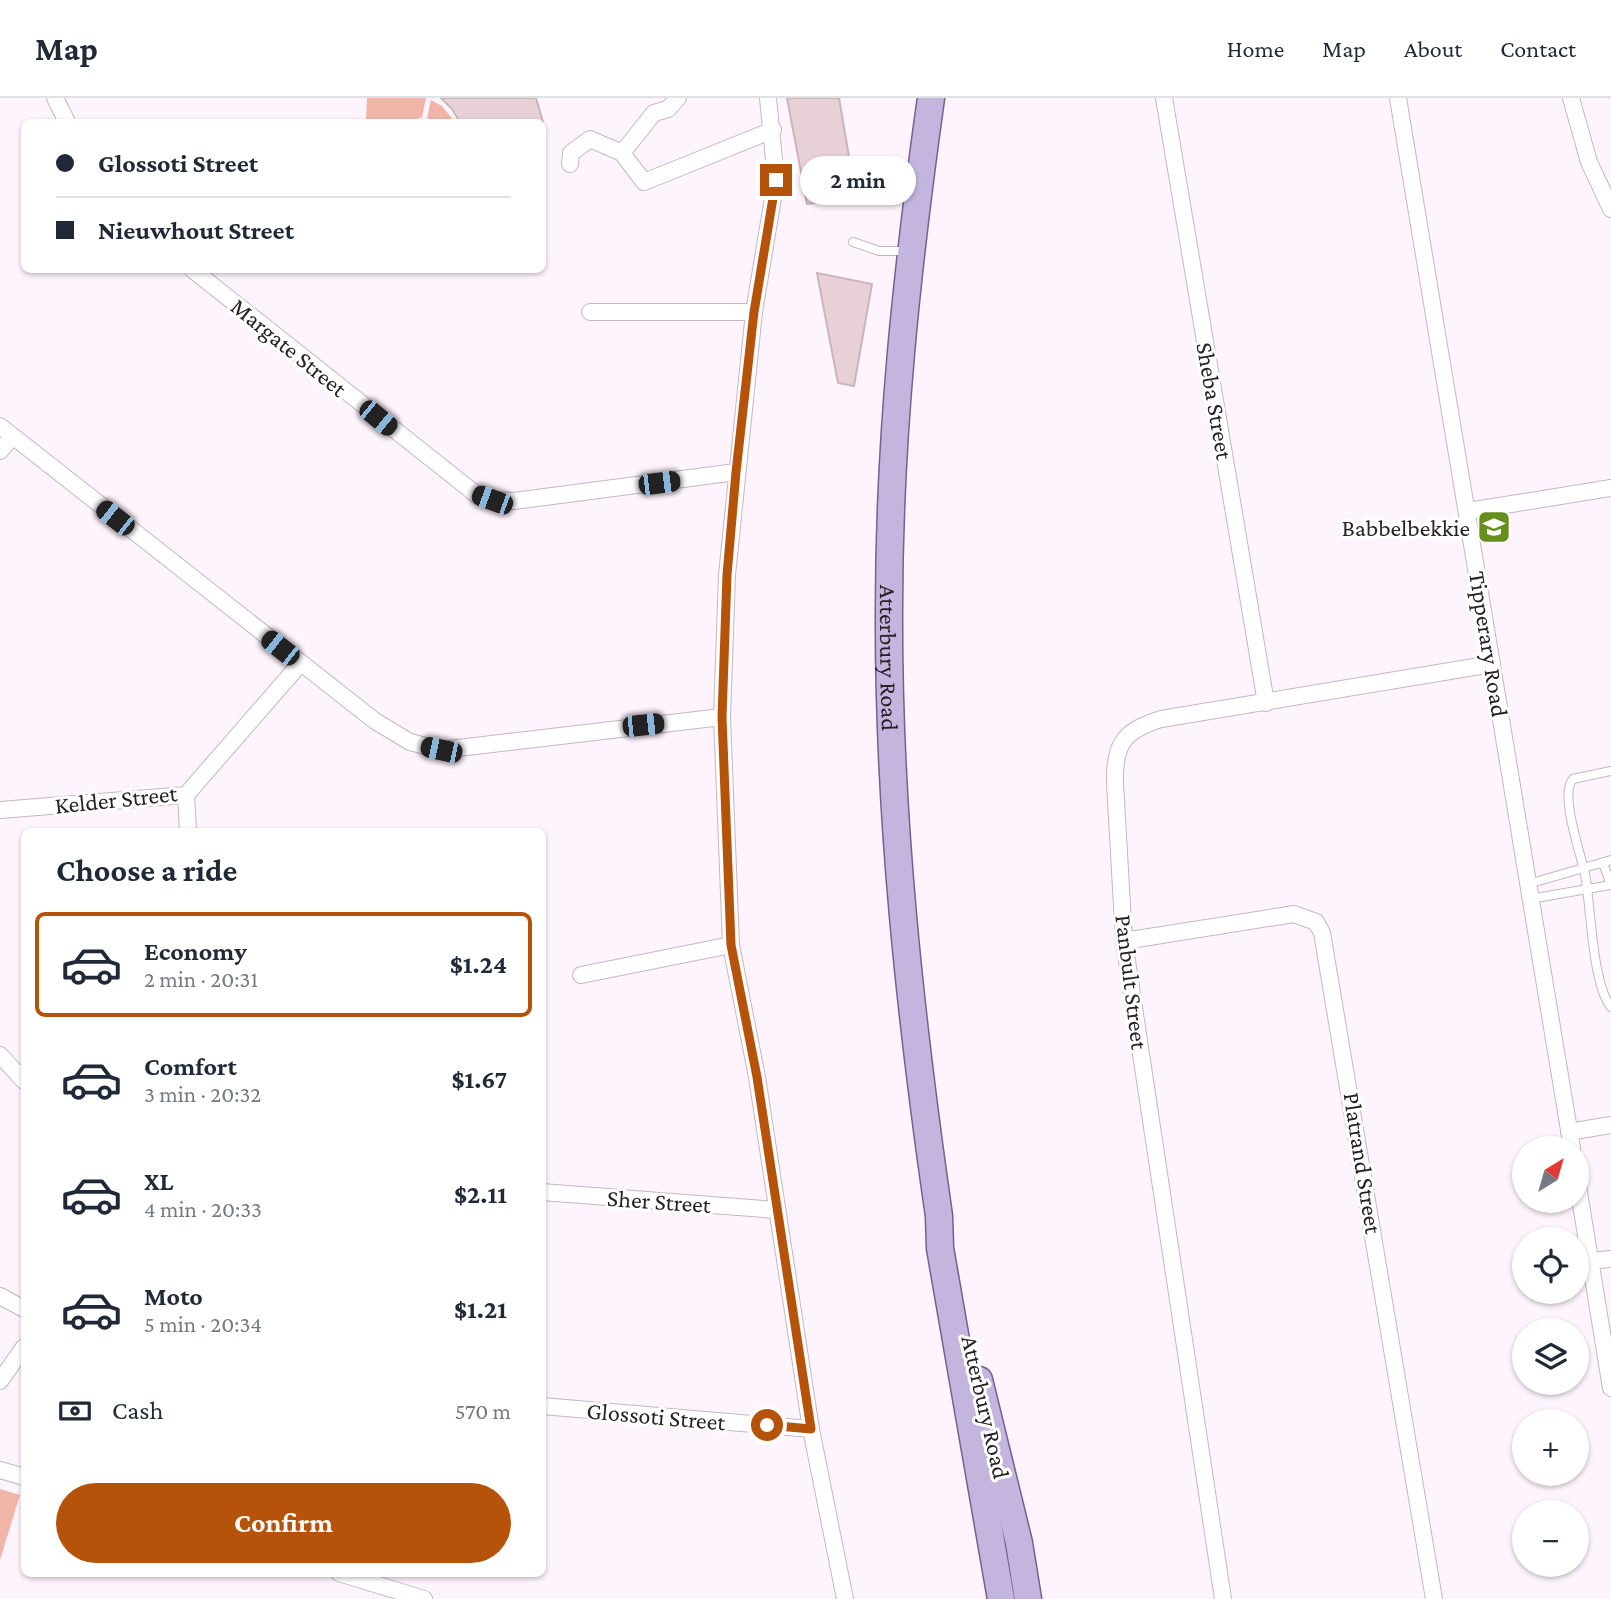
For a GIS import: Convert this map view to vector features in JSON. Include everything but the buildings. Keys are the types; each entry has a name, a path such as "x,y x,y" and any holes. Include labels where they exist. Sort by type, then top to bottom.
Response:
{"main road":[{"name":"Atterbury Road","path":"931,98 910,251 897,386 889,623 903,935 939,1216 940,1248 1000,1599"},
{"name":"Atterbury Road","path":"939,1216 951,1247 1019,1543 1028,1599"}],"street":[{"path":"55,98 66,119"},
{"path":"622,153 654,113 668,109 678,98"},
{"path":"768,98 776,180 754,312 727,575 722,717 731,945 757,1077 811,1429 845,1599"},
{"name":"Sheba Street","path":"1164,98 1266,703"},
{"name":"Tipperary Road","path":"1398,98 1569,1136"},
{"path":"1571,98 1589,162 1611,209"},
{"path":"570,164 571,153 590,139 622,153 644,182 773,131"},
{"name":"Margate Street","path":"197,273 477,495 492,500 514,501 736,472"},
{"path":"590,312 754,312"},
{"path":"0,451 6,432 300,664 394,734 410,742 441,750 722,717"},
{"path":"1468,511 1611,488"},
{"name":"Kelder Street","path":"0,810 186,795 300,664"},
{"name":"Panbult Street","path":"1223,1599 1124,941 1114,765 1119,746 1136,727 1161,719 1492,664"},
{"path":"186,795 188,828"},
{"name":"Platrand Street","path":"1124,941 1294,914 1316,922 1322,933 1434,1599"},
{"path":"581,975 731,945"},
{"path":"0,1055 21,1078"},
{"path":"1581,1136 1611,1125"},
{"name":"Sher Street","path":"546,1192 776,1210"},
{"path":"1582,1213 1611,1388"},
{"path":"1590,1261 1611,1259"},
{"path":"0,1296 21,1307"},
{"path":"0,1381 21,1351"},
{"name":"Glossoti Street","path":"546,1406 811,1429"},
{"path":"0,1470 21,1476"},
{"path":"352,1577 424,1599"}],"lane":[{"path":"853,242 879,251 910,251"},
{"path":"1611,771 1578,777 1569,783 1569,805 1611,1007"},
{"path":"1607,861 1611,885 1529,892 1584,869 1607,861"}],"shaded area":[{"path":"367,98 426,98 422,117 416,119 366,119"},
{"path":"431,100 442,106 453,119 429,119"},
{"path":"0,1489 20,1495 0,1560"}],"place":[{"name":"Babbelbekkie","path":"1494,527"}],"route":[{"path":"767,1425 811,1429 757,1077 731,945 722,717 727,575 736,472 754,312 776,180"}]}
